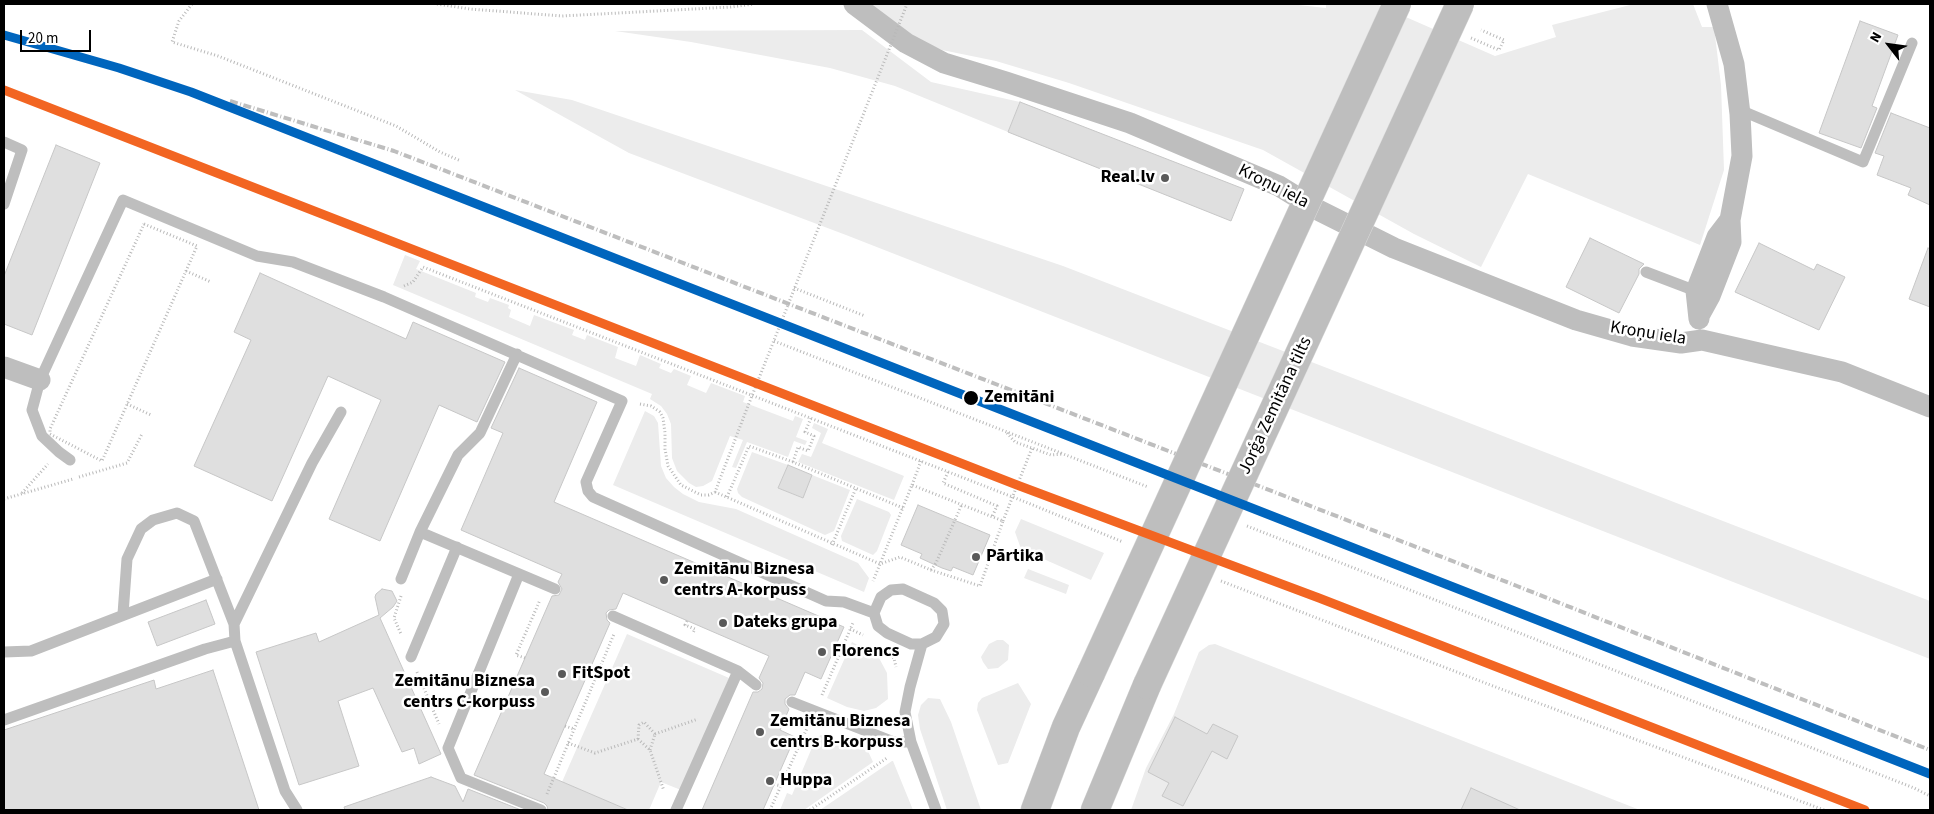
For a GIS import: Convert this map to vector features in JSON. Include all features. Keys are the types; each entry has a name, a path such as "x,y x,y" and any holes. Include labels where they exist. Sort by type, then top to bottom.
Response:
{"main road":[{"path":"1035,810 1066,726 1397,4"},
{"name":"Jorģa Zemitāna tilts","path":"1096,810 1147,685 1460,4"}],"street":[{"name":"Kroņu iela","path":"854,4 906,43 944,63 1130,123 1279,186 1318,210 1403,252 1576,320 1632,336 1681,343 1702,340 1842,372 1930,407"},
{"name":"Kroņu iela","path":"1699,316 1710,296 1731,242 1730,220 1742,156 1740,110 1734,64 1717,4"},
{"name":"Kroņu iela","path":"1702,340 1696,290 1717,237 1730,220"},
{"path":"4,368 40,380"}],"lane":[{"path":"1740,110 1863,162 1912,43"},
{"path":"4,142 22,150 4,204"},
{"path":"70,460 42,436 32,410 40,380 123,200 257,256 293,262 384,297 622,401 586,482 588,491 593,497 826,601 844,602 874,613"},
{"path":"1646,272 1696,290"},
{"path":"401,579 420,532 458,455 480,433 517,354"},
{"path":"234,624 312,463 341,412"},
{"path":"123,614 127,559 142,529 153,520 177,513 194,521 234,624 235,642 285,792 297,810"},
{"path":"420,532 551,588"},
{"path":"411,657 457,548"},
{"path":"519,574 448,748 461,778 541,810"},
{"path":"4,652 31,651 217,579"},
{"path":"903,589 934,603 942,611 944,624 936,637 922,644 911,644 887,633 878,626 874,613 881,597 891,590 903,589"},
{"path":"616,618 738,671 756,686"},
{"path":"4,720 205,649 235,642"},
{"path":"922,644 905,712 911,742 936,810"},
{"path":"676,810 738,671"},
{"path":"792,702 894,742 911,742"}],"path":[{"path":"192,4 179,21 172,42 218,56 396,126 440,152 461,160"},
{"path":"437,4 470,9 562,16 731,7 754,4"},
{"path":"622,401 651,406 660,412 666,433 665,449 668,466 681,486 701,495 709,495 714,492 907,4"},
{"path":"1473,38 1499,50 1504,40 1481,30"},
{"path":"144,224 197,246 186,271 102,461 50,434 50,429 144,224"},
{"path":"384,297 413,282 424,267 921,461 1124,543"},
{"path":"186,271 211,282"},
{"path":"794,288 865,316"},
{"path":"774,341 844,368"},
{"path":"127,404 151,415"},
{"path":"793,462 798,447 808,451 814,436 805,432 811,418"},
{"path":"1006,432 1015,442 1051,455 1063,454"},
{"path":"4,499 126,463 142,434"},
{"path":"727,498 749,446 793,462 903,508"},
{"path":"714,492 880,564 900,557 931,570 980,586 1032,448"},
{"path":"22,494 59,452"},
{"path":"880,564 921,461"},
{"path":"948,472 943,483 997,506 992,517"},
{"path":"912,485 1003,521"},
{"path":"832,544 856,488"},
{"path":"931,570 936,563 962,504"},
{"path":"1214,578 1493,686 1824,810"},
{"path":"525,658 516,655 551,588"},
{"path":"541,810 616,618"},
{"path":"687,620 685,625 695,629"},
{"path":"1628,675 1930,796"},
{"path":"655,734 720,712"},
{"path":"638,739 639,725 644,722 655,734"},
{"path":"565,726 574,729"},
{"path":"650,750 655,734"},
{"path":"568,742 595,753 638,739"},
{"path":"638,739 650,750 664,791"},
{"path":"810,810 890,757"},
{"path":"774,784 781,786"}],"shaded area":[{"path":"870,4 1289,4 1326,8 1326,4 1376,4 1495,56 1556,37 1552,25 1634,4 1693,4 1702,27 1714,27 1721,85 1724,170 1700,245 1528,174 1481,267 1414,234 1263,150 1069,83 996,61 942,50 921,41"},
{"path":"862,30 931,82 1020,102 1008,132 895,86 830,68 691,42 615,31"},
{"path":"515,90 572,100 1063,266 1930,601 1930,659 846,235 629,153"},
{"path":"405,255 420,261 416,269 476,293 475,297 488,302 490,298 509,305 508,308 511,310 509,317 530,326 534,315 574,330 572,335 585,340 587,335 618,347 615,358 636,366 640,355 661,364 659,368 671,373 674,369 691,376 687,385 706,393 711,383 745,396 743,402 793,421 795,416 803,419 796,437 807,441 805,445 794,441 788,457 747,442 736,468 732,467 743,440 730,436 712,481 703,486 696,487 677,471 672,458 671,424 661,406 650,399 652,394 393,285"},
{"path":"645,411 654,416 658,423 661,466 666,478 674,487 699,502 736,509 858,563 869,578 864,592 613,485"},
{"path":"814,423 828,429 822,443 904,476 894,500 798,462 802,454 811,457 818,441 821,433 812,428"},
{"path":"752,452 788,465 778,488 802,498 812,475 850,490 834,531 825,535 742,497 737,489"},
{"path":"857,499 889,512 891,515 877,551 873,555 842,541 841,536"},
{"path":"1021,519 1104,553 1091,580 1021,549 1015,532"},
{"path":"1028,569 1069,585 1066,594 1024,578"},
{"path":"627,634 729,678 681,790 661,782 649,810 628,810 562,782"},
{"path":"997,640 1003,640 1009,645 1008,660 998,668 988,669 981,657 989,644"},
{"path":"852,642 878,656 887,673 888,699 876,708 864,711 847,707 827,698"},
{"path":"1215,644 1640,810 1131,810 1146,768 1174,714 1199,652 1209,645"},
{"path":"1018,683 1031,704 1008,763 998,765 977,710 978,703 982,698"},
{"path":"928,698 940,699 951,722 981,810 947,810 920,729 918,715 921,705"},
{"path":"821,735 868,751 873,762 804,810 780,810 787,793 792,795 816,738"},
{"path":"892,761 913,810 820,810"}],"building":[{"path":"1860,21 1898,35 1872,106 1877,108 1861,148 1819,133"},
{"path":"1020,102 1244,189 1231,221 1008,132"},
{"path":"1891,113 1930,128 1930,205 1908,195 1911,188 1877,175 1884,156 1875,153"},
{"path":"56,145 100,163 32,335 4,324 4,276"},
{"path":"1590,238 1644,264 1639,269 1639,274 1619,313 1566,287"},
{"path":"1759,243 1814,270 1817,264 1845,277 1819,330 1735,292"},
{"path":"1928,248 1930,249 1930,307 1909,299"},
{"path":"260,273 406,339 413,322 505,362 477,422 439,405 380,541 329,519 381,400 328,376 272,501 194,466 251,340 234,332"},
{"path":"519,368 597,402 554,502 844,627 821,679 805,672 795,695 790,695 785,699 785,704 789,709 780,730 795,737 763,810 702,810 753,692 758,692 762,689 763,683 759,678 769,656 623,593 616,609 609,610 606,613 607,620 610,623 544,774 628,810 548,810 544,803 474,775 552,596 559,595 562,589 558,582 562,574 461,530 503,433 491,428"},
{"path":"788,465 812,475 803,498 778,488"},
{"path":"918,505 990,535 973,575 953,567 951,571 942,568 920,558 922,554 901,545"},
{"path":"382,589 392,591 397,601 380,618 441,754 419,764 414,748 402,752 373,688 338,701 359,766 299,785 256,652 316,633 319,642 379,615 375,597"},
{"path":"206,600 215,624 157,646 148,622"},
{"path":"213,670 259,810 4,810 4,730 154,680 156,689"},
{"path":"1175,717 1207,734 1213,724 1238,736 1227,759 1212,751 1183,806 1162,796 1169,783 1148,772"},
{"path":"431,777 455,786 463,802 468,789 521,810 345,810 344,807"},
{"path":"1471,788 1520,810 1461,810"}],"railway":[{"path":"4,35 119,68 191,92 1930,774"},
{"path":"230,101 394,151 1517,586 1930,750"}],"transit line":[{"path":"4,35 119,68 191,92 1930,774"},
{"path":"4,90 1017,485 1319,598 1865,810"}],"place":[{"name":"Real.lv","path":"1165,178"},
{"name":"Zemitāni","path":"971,398"},
{"name":"Pārtika","path":"976,557"},
{"name":"Zemitānu Biznesa centrs A-korpuss","path":"664,580"},
{"name":"Dateks grupa","path":"723,623"},
{"name":"Florencs","path":"822,652"},
{"name":"FitSpot","path":"562,674"},
{"name":"Zemitānu Biznesa centrs C-korpuss","path":"545,692"},
{"name":"Zemitānu Biznesa centrs B-korpuss","path":"760,732"},
{"name":"Huppa","path":"770,781"}]}
